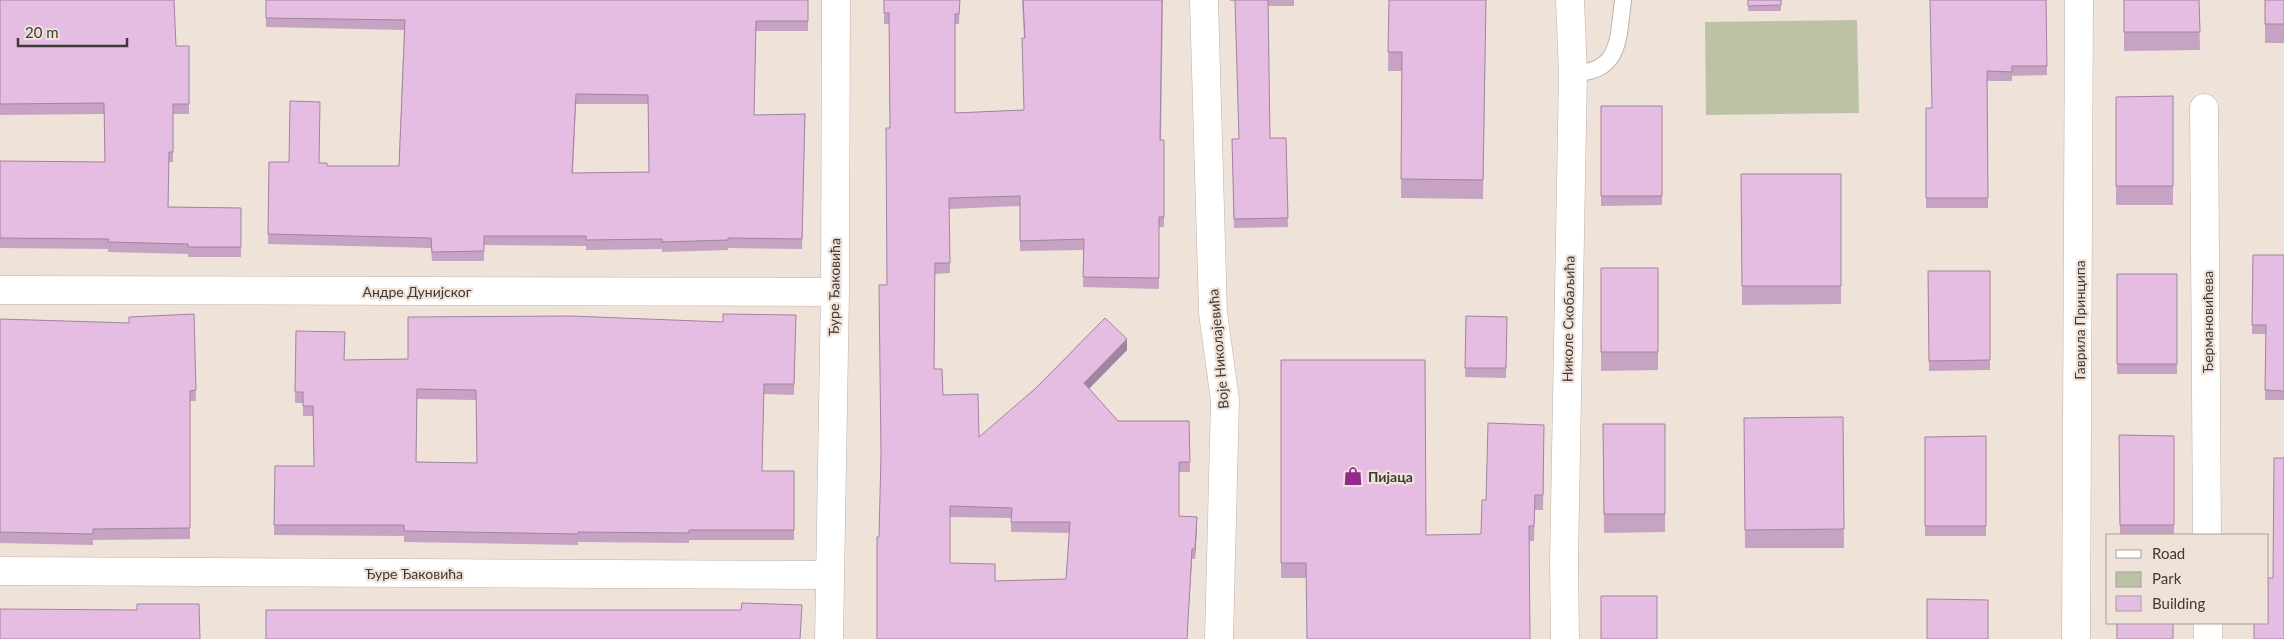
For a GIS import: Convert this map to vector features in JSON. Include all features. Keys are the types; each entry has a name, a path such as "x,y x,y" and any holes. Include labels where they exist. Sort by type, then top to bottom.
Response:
{"street":[{"name":"Ђуре Ђаковића","path":"829,639 836,0"},
{"name":"Воје Николајевића","path":"1204,0 1213,313 1225,400 1220,639"},
{"name":"Николе Скобаљића","path":"1565,639 1564,561 1572,73 1570,0"},
{"name":"Гаврила Принципа","path":"2076,639 2078,0"},
{"name":"Ђермановићева","path":"2204,108 2208,534"},
{"name":"Андре Дунијског","path":"0,290 834,292"},
{"name":"Ђуре Ђаковића","path":"0,571 829,575"},
{"path":"2208,624 2208,639"}],"lane":[{"path":"1572,73 1589,73 1609,61 1615,51 1623,0"}],"green space":[{"path":"1857,20 1859,113 1706,115 1705,22"}],"building":[{"path":"0,0 174,0 176,46 189,46 189,104 173,104 173,152 169,152 168,207 241,208 241,247 188,247 188,244 108,242 109,239 0,238 0,161 105,162 104,103 0,104"},
{"path":"266,0 808,0 808,21 756,21 754,115 805,114 802,239 728,238 728,240 662,242 662,239 586,240 586,236 484,236 484,251 432,252 431,238 268,234 269,162 289,162 290,101 320,102 319,163 327,163 327,166 399,166 405,20 266,18","holes":["576,94 648,95 649,172 572,173"]},
{"path":"884,0 960,0 959,14 955,14 955,113 1024,110 1022,38 1025,38 1023,0 1162,0 1160,140 1164,140 1164,217 1159,217 1159,278 1083,277 1084,239 1020,241 1020,196 949,198 950,263 935,263 934,369 942,369 943,395 978,394 979,437 1036,388 1105,318 1127,339 1084,383 1118,421 1189,421 1190,462 1179,462 1179,516 1197,517 1195,549 1192,549 1187,639 877,639 877,537 879,537 881,454 879,285 887,285 886,128 890,128 889,13 884,13","holes":["950,506 1012,508 1011,522 1070,522 1066,579 995,581 995,564 950,563"]},
{"path":"1235,0 1268,0 1270,138 1286,138 1288,218 1234,219 1232,139 1239,139"},
{"path":"1389,0 1486,0 1483,180 1401,179 1402,52 1388,52"},
{"path":"1748,0 1781,0 1781,5 1748,6"},
{"path":"1930,0 2046,0 2047,66 2012,66 2012,72 1987,71 1988,198 1926,198 1926,108 1932,108"},
{"path":"2124,0 2199,0 2200,32 2124,32"},
{"path":"2265,0 2284,0 2284,24 2265,24"},
{"path":"2173,96 2173,186 2116,186 2116,97"},
{"path":"1601,106 1662,106 1662,196 1601,196"},
{"path":"1741,174 1841,174 1841,286 1742,286"},
{"path":"2253,255 2284,255 2284,391 2265,390 2266,325 2252,325"},
{"path":"1601,268 1658,268 1658,352 1601,352"},
{"path":"1928,271 1990,271 1990,360 1929,361"},
{"path":"2117,274 2177,274 2177,364 2117,364"},
{"path":"194,314 196,390 190,391 190,528 93,529 93,534 0,532 0,319 129,323 129,317"},
{"path":"723,314 796,315 794,384 764,384 762,471 794,471 794,530 689,530 689,533 578,532 578,534 404,531 404,525 274,525 275,466 314,466 313,406 303,406 303,392 295,392 296,331 345,332 344,360 408,359 408,317 571,316 723,322","holes":["417,389 476,390 477,463 416,462"]},
{"path":"1466,316 1507,317 1506,368 1465,368"},
{"path":"1281,360 1425,360 1426,535 1481,534 1482,500 1486,500 1488,423 1544,425 1543,495 1535,495 1534,526 1529,526 1530,639 1307,639 1306,563 1281,563"},
{"path":"1843,417 1844,529 1745,530 1744,418"},
{"path":"1603,424 1665,424 1665,514 1604,514"},
{"path":"2119,435 2174,436 2174,525 2120,525"},
{"path":"1986,436 1986,526 1925,526 1925,437"},
{"path":"2274,458 2284,458 2284,639 2254,639 2254,624 2269,624 2269,578 2273,578"},
{"path":"1601,596 1657,596 1657,639 1601,639"},
{"path":"1927,599 1988,600 1988,639 1927,639"},
{"path":"742,603 802,605 800,639 266,639 266,610 741,610"},
{"path":"137,604 199,604 200,639 0,639 0,609 137,610"},
{"path":"2117,624 2173,624 2173,639 2117,639"}],"place":[{"name":"Пијаца","path":"1353,476"}]}
